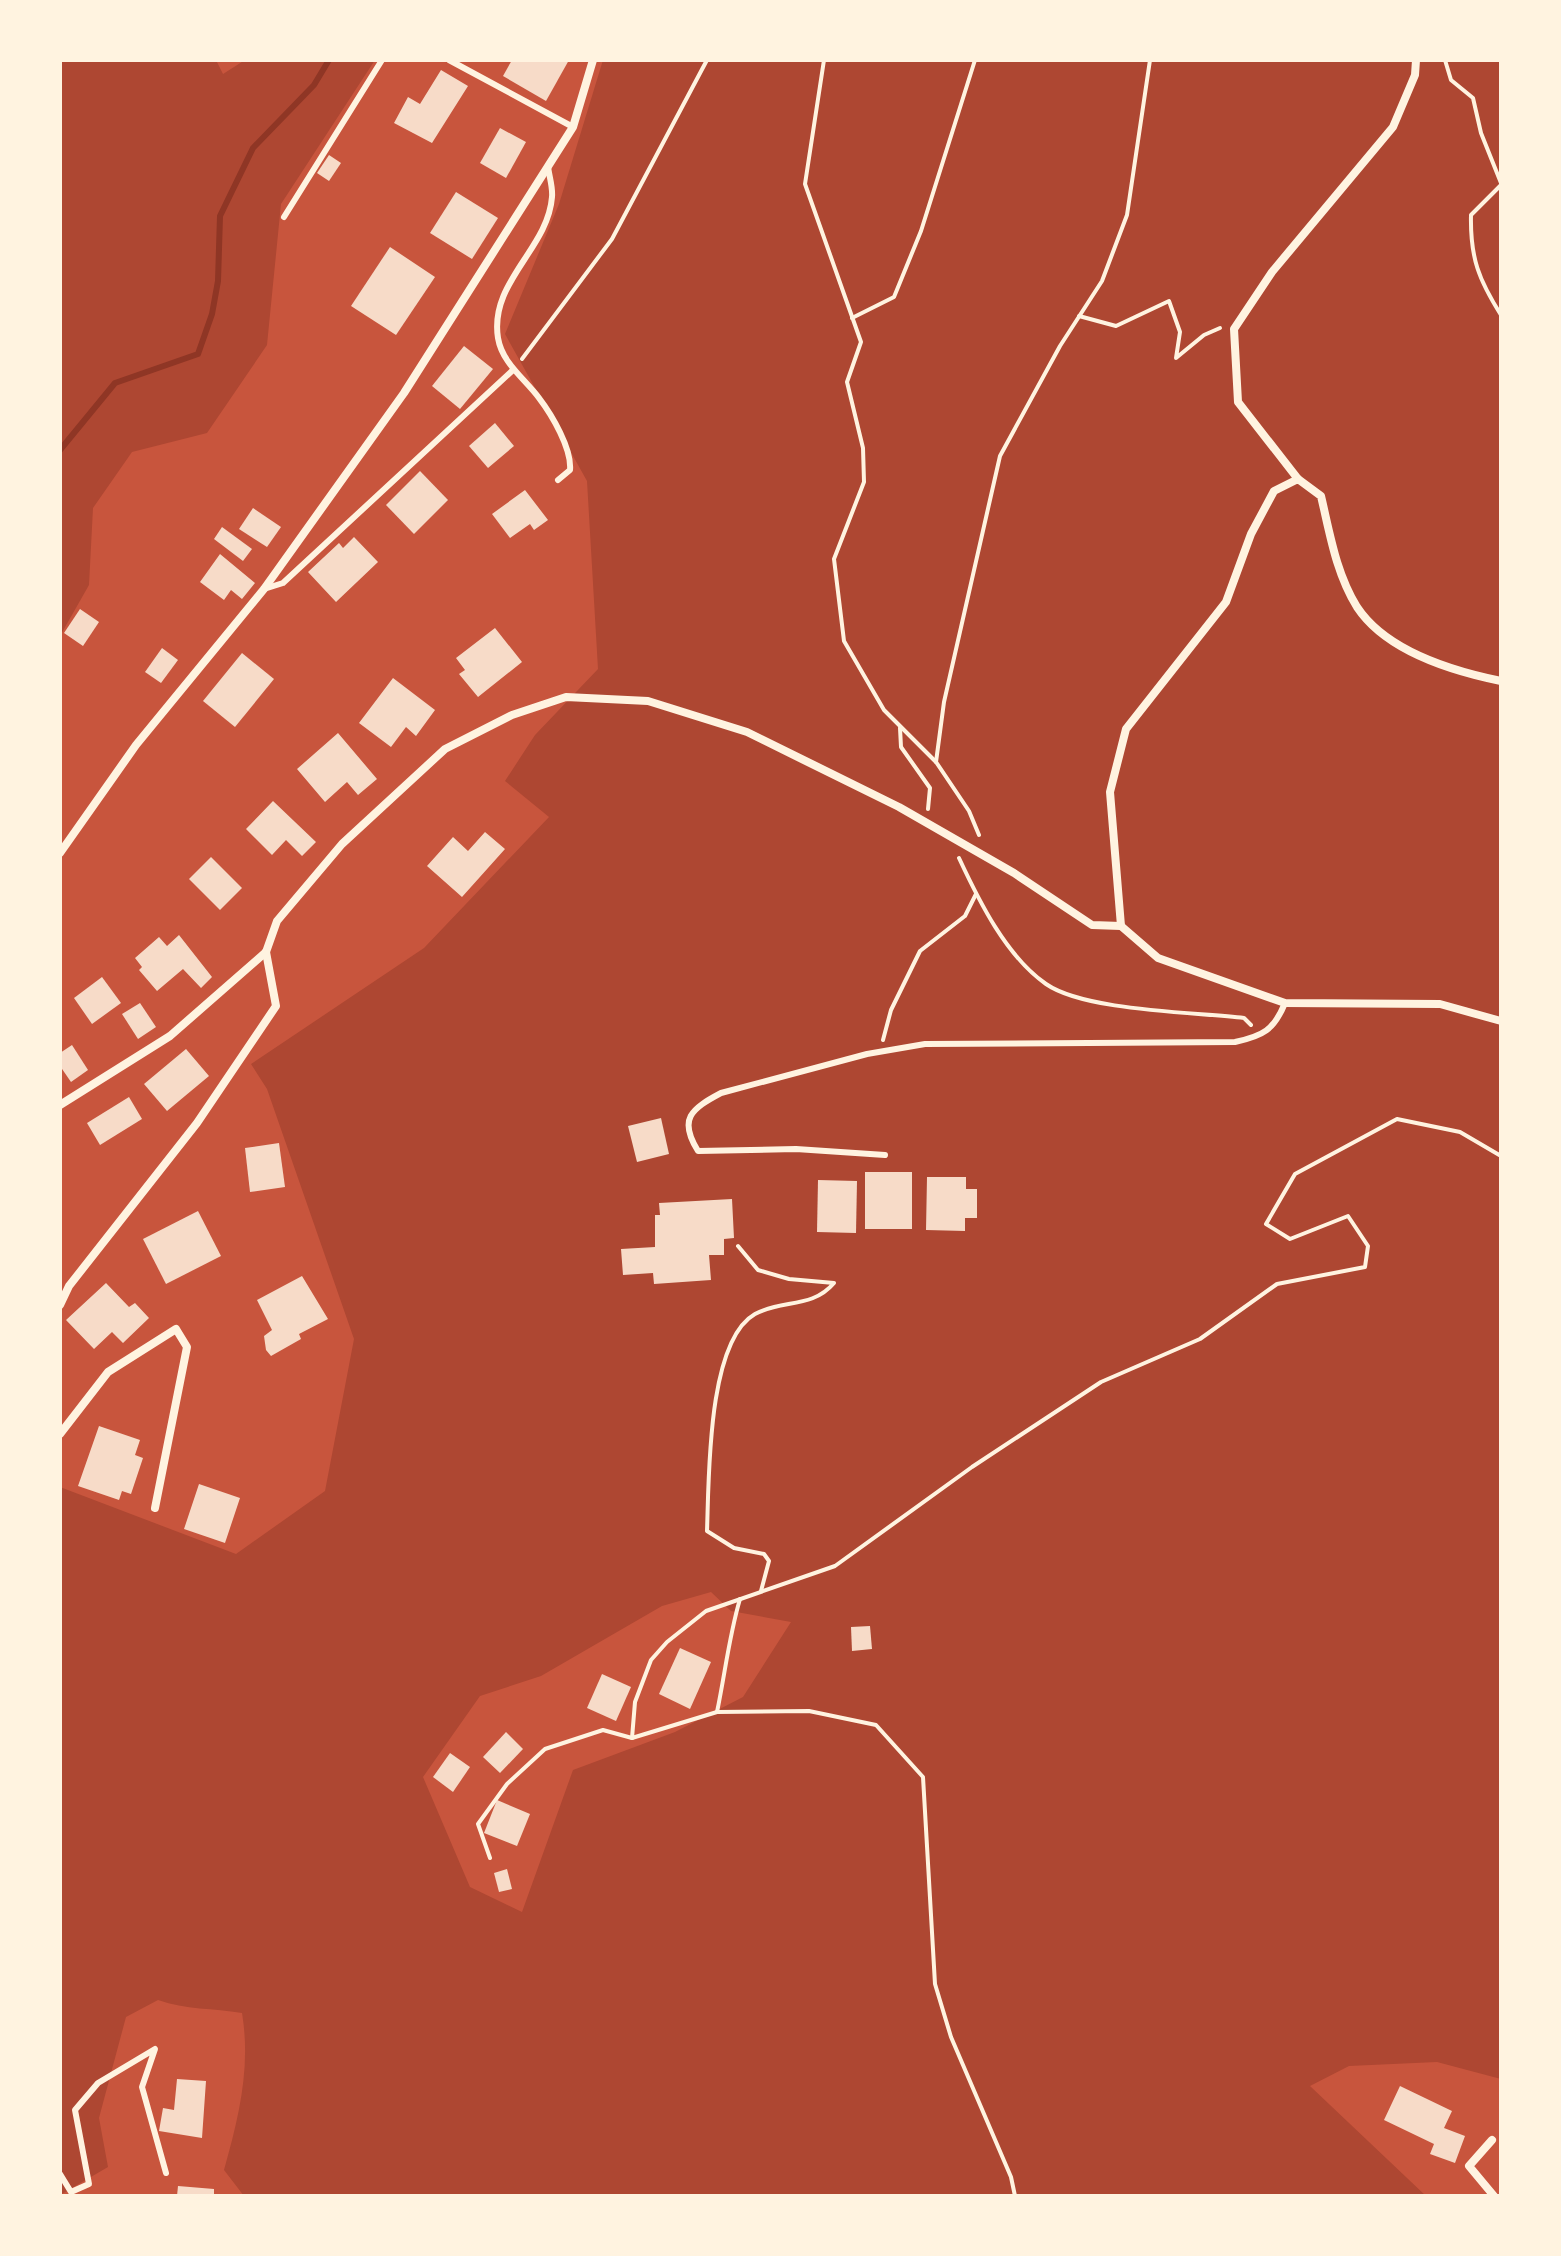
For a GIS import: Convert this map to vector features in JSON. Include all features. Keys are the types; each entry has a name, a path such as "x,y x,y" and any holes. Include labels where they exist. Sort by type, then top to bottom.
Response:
{"street":[{"path":"60,853 136,745 264,589 404,393 573,127 593,60"},
{"path":"1416,60 1415,75 1393,127 1308,226 1234,329 1238,402 1298,479 1321,496 1335,559 1358,609 1401,647 1461,673 1501,681"},
{"path":"1121,926 1110,792 1126,729 1226,602 1251,534 1274,491 1298,479"},
{"path":"60,1105 170,1036 266,952 277,921 342,844 445,749 512,715 566,697 648,701 747,732 927,823 1092,925 1121,926 1158,958 1285,1003 1440,1004 1501,1021"},
{"path":"60,1305 69,1286 197,1123 276,1006 266,952"},
{"path":"60,1434 108,1372 176,1329 187,1347 155,1508"},
{"path":"1492,2140 1469,2166 1494,2196"}],"lane":[{"path":"284,217 382,60"},
{"path":"449,60 573,127"},
{"path":"548,166 552,196 545,223 507,286 499,309 498,339 513,370 540,399 571,458 570,470 558,480"},
{"path":"264,589 283,583 513,370"},
{"path":"885,1155 796,1149 698,1151 687,1134 688,1119 701,1104 721,1093 880,1051 925,1044 1235,1042 1261,1036 1276,1025 1285,1003"},
{"path":"60,2174 71,2192 89,2184 75,2110 98,2083 155,2049 142,2087 166,2173"},
{"path":"1492,2140 1501,2145"}],"path":[{"path":"513,370 612,239 707,60"},
{"path":"824,60 805,184 861,342 847,382 863,448 864,482 834,559 844,641 884,710 936,762 969,811 989,859"},
{"path":"852,318 894,297 921,231 975,60"},
{"path":"936,762 944,702 1000,456 1102,281 1127,215 1150,60"},
{"path":"1445,60 1451,80 1473,98 1481,133 1501,184 1471,215 1470,236 1478,279 1501,315"},
{"path":"1079,316 1116,326 1169,301 1180,332 1176,358 1204,335 1240,319"},
{"path":"899,725 901,747 930,788 927,823"},
{"path":"949,836 976,894 1021,962 1046,984 1079,1000 1244,1018 1261,1036"},
{"path":"880,1051 891,1010 920,951 965,916 976,894"},
{"path":"632,1738 635,1702 651,1660 667,1642 706,1611 835,1566 972,1467 1101,1382 1200,1339 1277,1284 1365,1267 1368,1246 1348,1216 1290,1239 1266,1224 1295,1174 1397,1119 1460,1132 1501,1156"},
{"path":"738,1246 758,1270 789,1279 834,1283 824,1295 809,1302 757,1312 738,1326 722,1372 710,1446 707,1531 734,1548 764,1554 769,1561 761,1591"},
{"path":"717,1712 725,1676 727,1644 740,1599"},
{"path":"490,1858 478,1824 507,1784 545,1749 603,1730 632,1738 717,1712 809,1711 876,1725 923,1777 935,1984 951,2037 1011,2177 1015,2196"}],"shaded area":[{"path":"60,60 216,60 223,74 245,60 375,60 281,204 267,345 207,433 132,452 93,508 89,585 60,636"},
{"path":"603,60 1501,60 1501,2079 1437,2062 1349,2066 1310,2086 1426,2196 244,2196 224,2170 242,2092 245,2053 242,2013 158,2000 126,2017 99,2118 108,2167 60,2195 60,1487 236,1554 325,1491 354,1339 267,1089 251,1064 424,948 549,817 505,781 535,735 598,669 587,481 505,334 559,204","holes":["711,1592 731,1611 791,1622 743,1697 675,1732 573,1770 522,1912 470,1887 423,1777 480,1696 541,1676 662,1606"]}],"building":[{"path":"512,60 569,60 546,101 503,76"},
{"path":"441,70 468,86 432,143 394,123 408,97 420,104"},
{"path":"500,128 526,142 506,178 480,163"},
{"path":"329,155 341,163 329,181 317,173"},
{"path":"456,192 498,218 472,259 430,233"},
{"path":"390,247 435,277 396,335 351,306"},
{"path":"464,346 493,369 460,409 432,386"},
{"path":"495,423 514,446 488,468 469,446"},
{"path":"420,471 448,500 414,534 386,505"},
{"path":"525,490 548,520 534,530 530,524 510,538 492,514"},
{"path":"253,508 281,527 267,547 239,529"},
{"path":"222,527 252,549 243,561 214,539"},
{"path":"354,537 378,562 336,602 308,572 339,543 343,548"},
{"path":"220,554 255,583 242,599 231,590 224,600 200,582"},
{"path":"80,609 99,622 83,646 64,633"},
{"path":"495,628 522,662 478,697 459,674 465,670 456,658"},
{"path":"162,648 178,660 161,683 145,672"},
{"path":"242,653 274,679 235,727 203,701"},
{"path":"393,678 435,710 416,736 406,727 391,747 359,723"},
{"path":"338,733 377,779 358,795 347,782 325,802 297,769"},
{"path":"273,801 316,842 302,856 286,840 272,855 246,829"},
{"path":"485,832 505,849 462,897 427,866 453,837 468,851"},
{"path":"211,857 242,888 220,910 189,879"},
{"path":"179,935 212,977 201,988 183,969 157,991 139,970 142,967 135,958 159,937 167,946"},
{"path":"102,977 121,1003 92,1024 74,998"},
{"path":"140,1003 156,1027 138,1039 122,1014"},
{"path":"72,1045 88,1070 71,1082 60,1066 60,1053"},
{"path":"186,1049 209,1076 167,1111 144,1084"},
{"path":"129,1097 142,1119 100,1145 87,1123"},
{"path":"661,1118 669,1154 637,1162 628,1126"},
{"path":"279,1143 285,1187 250,1192 245,1148"},
{"path":"865,1172 912,1172 912,1229 865,1229"},
{"path":"927,1177 966,1177 966,1189 977,1189 977,1218 965,1218 965,1231 926,1230"},
{"path":"818,1180 857,1181 856,1233 817,1232"},
{"path":"732,1199 734,1238 724,1239 724,1255 709,1255 711,1280 654,1284 653,1273 623,1275 621,1249 655,1247 655,1215 660,1215 659,1203"},
{"path":"198,1211 221,1256 166,1284 143,1239"},
{"path":"302,1276 328,1319 299,1334 301,1339 271,1356 266,1350 264,1336 272,1330 257,1300"},
{"path":"106,1283 129,1307 135,1303 149,1318 123,1343 112,1332 94,1349 66,1320"},
{"path":"99,1426 140,1440 135,1455 143,1458 131,1494 122,1491 119,1500 78,1486"},
{"path":"199,1484 240,1498 225,1543 184,1529"},
{"path":"870,1626 872,1649 852,1651 851,1627"},
{"path":"680,1648 711,1662 690,1709 659,1694"},
{"path":"602,1674 631,1687 616,1721 587,1708"},
{"path":"506,1732 523,1749 500,1773 483,1757"},
{"path":"450,1753 470,1767 453,1792 433,1777"},
{"path":"497,1800 530,1814 517,1846 484,1833"},
{"path":"507,1869 512,1889 499,1892 494,1873"},
{"path":"177,2079 206,2081 202,2138 159,2131 163,2108 174,2110"},
{"path":"1400,2086 1452,2111 1444,2128 1465,2136 1455,2163 1430,2154 1434,2144 1384,2120"},
{"path":"178,2186 214,2189 214,2196 177,2196"}],"waterway":[{"path":"60,450 115,383 198,354 212,314 218,281 220,216 253,148 314,85 329,60"}]}
